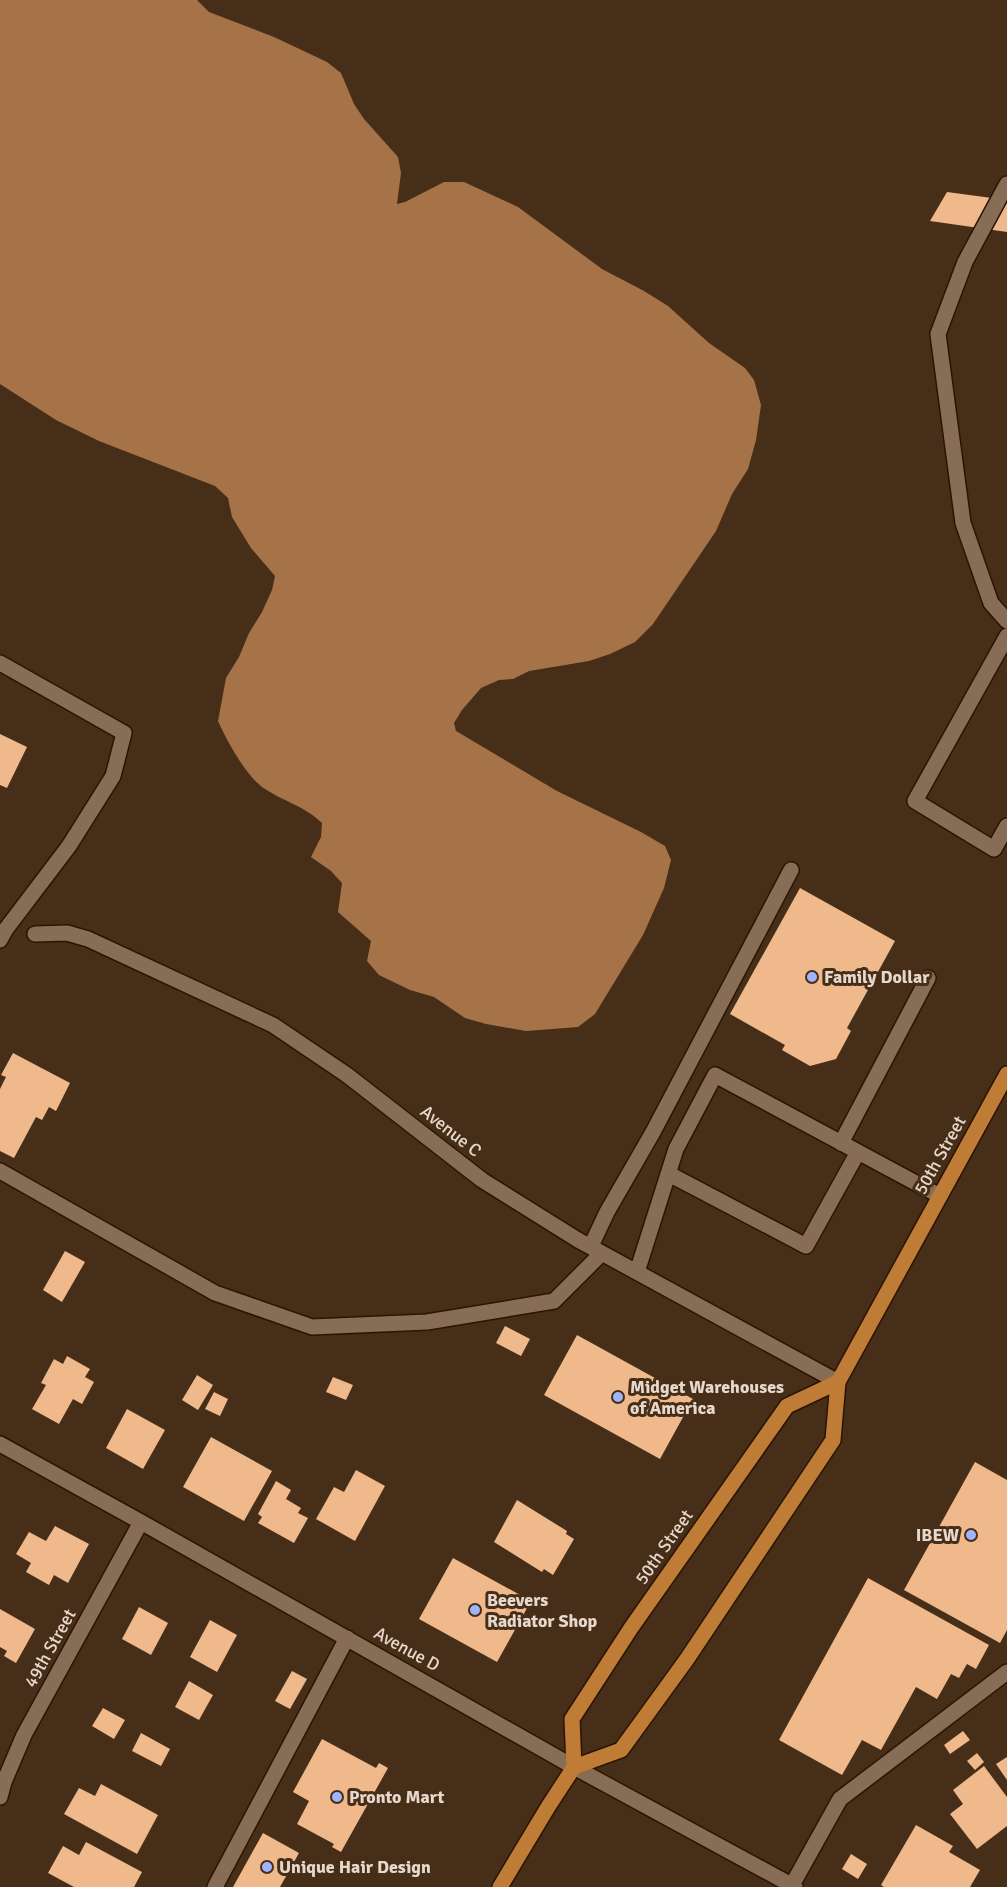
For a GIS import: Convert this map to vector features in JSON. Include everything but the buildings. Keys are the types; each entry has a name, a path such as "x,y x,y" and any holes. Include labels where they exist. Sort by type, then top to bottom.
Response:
{"main road":[{"name":"50th Street","path":"838,1382 787,1406 631,1628 572,1719 574,1767 621,1750 687,1659 833,1440 838,1382 1007,1074"},
{"path":"500,1887 574,1767"}],"street":[{"path":"1007,184 965,262 938,334 963,523 991,603 1007,621"},
{"path":"1007,636 915,801 994,849 1007,826"},
{"path":"0,663 124,733 113,776 69,846 2,932"},
{"path":"0,1172 214,1293 312,1327 427,1322 554,1301 596,1250 607,1212 653,1132 791,870"},
{"name":"Avenue C","path":"35,934 67,933 88,939 273,1025 347,1075 482,1180 596,1250 838,1382"},
{"path":"841,1143 928,978"},
{"path":"637,1272 676,1149 715,1075 940,1196"},
{"path":"669,1174 806,1246 858,1152"},
{"name":"Avenue D","path":"0,1444 574,1767 792,1886"},
{"name":"49th Street","path":"0,1797 24,1735 141,1522"},
{"path":"215,1887 347,1638"},
{"path":"792,1886 840,1799 1007,1672"}],"shaded area":[{"path":"0,0 197,0 209,12 274,37 327,62 341,73 354,104 364,119 398,157 401,173 397,204 444,182 464,182 518,207 602,269 668,306 709,343 745,368 754,380 761,405 756,440 748,469 732,494 716,531 653,624 635,642 610,654 589,661 529,671 513,679 499,680 481,688 454,723 456,731 557,791 665,846 671,860 664,888 643,935 595,1014 578,1027 526,1031 486,1024 465,1018 434,997 410,990 379,975 367,961 371,941 338,912 342,883 331,871 311,857 321,837 322,823 308,812 262,787 237,757 218,721 226,678 262,612 272,590 275,576 251,548 232,517 228,498 215,486 99,441 56,420 0,384"}],"place":[{"name":"Family Dollar","path":"812,977"},
{"name":"Midget Warehouses of America","path":"618,1397"},
{"name":"IBEW","path":"971,1535"},
{"name":"Beevers Radiator Shop","path":"475,1610"},
{"name":"Pronto Mart","path":"337,1797"},
{"name":"Unique Hair Design","path":"267,1867"}]}
